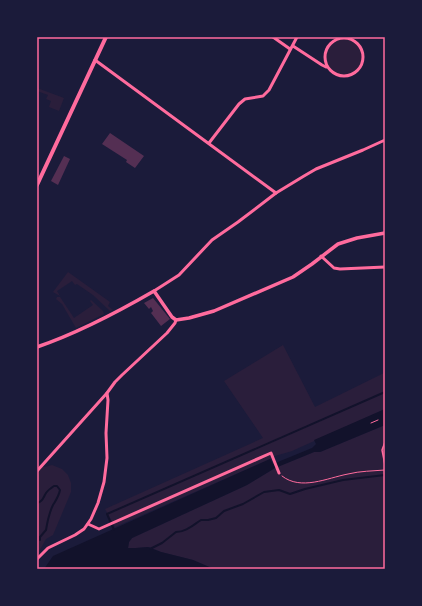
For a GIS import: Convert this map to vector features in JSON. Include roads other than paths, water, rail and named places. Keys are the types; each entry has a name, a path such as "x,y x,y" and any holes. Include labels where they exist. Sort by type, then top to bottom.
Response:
{"main road":[{"path":"37,185 106,37"}],"street":[{"path":"273,37 290,50"},
{"path":"209,143 239,104 245,99 260,97 269,90 297,37"},
{"path":"293,46 326,67 330,72 336,75 348,76 359,69 362,63 363,57 359,45 348,38 342,37 330,42 324,54 326,67"},
{"path":"95,60 276,193"},
{"path":"37,348 91,326 154,291 179,275 212,240 276,193 316,170 385,140"},
{"path":"154,291 172,317 176,320 189,318 225,307 293,277 338,244 345,241 385,233"},
{"path":"321,256 334,268 385,267"},
{"path":"37,471 107,393 122,374 167,333 176,320"},
{"path":"37,559 48,548 74,536 84,528 95,511 101,496 107,458 107,393"},
{"path":"88,524 99,529 272,455 280,473"}],"lane":[{"path":"385,442 382,450 385,465"}],"waterway":[{"path":"114,530 107,514 385,392"},
{"path":"150,549 162,543 176,532 186,530 201,520 216,518 224,511 243,504 264,492 279,490 290,494 343,480 385,475"},
{"path":"37,503 42,500 47,492 54,486 57,486 60,490 53,505 46,530 40,537 40,540"}]}
